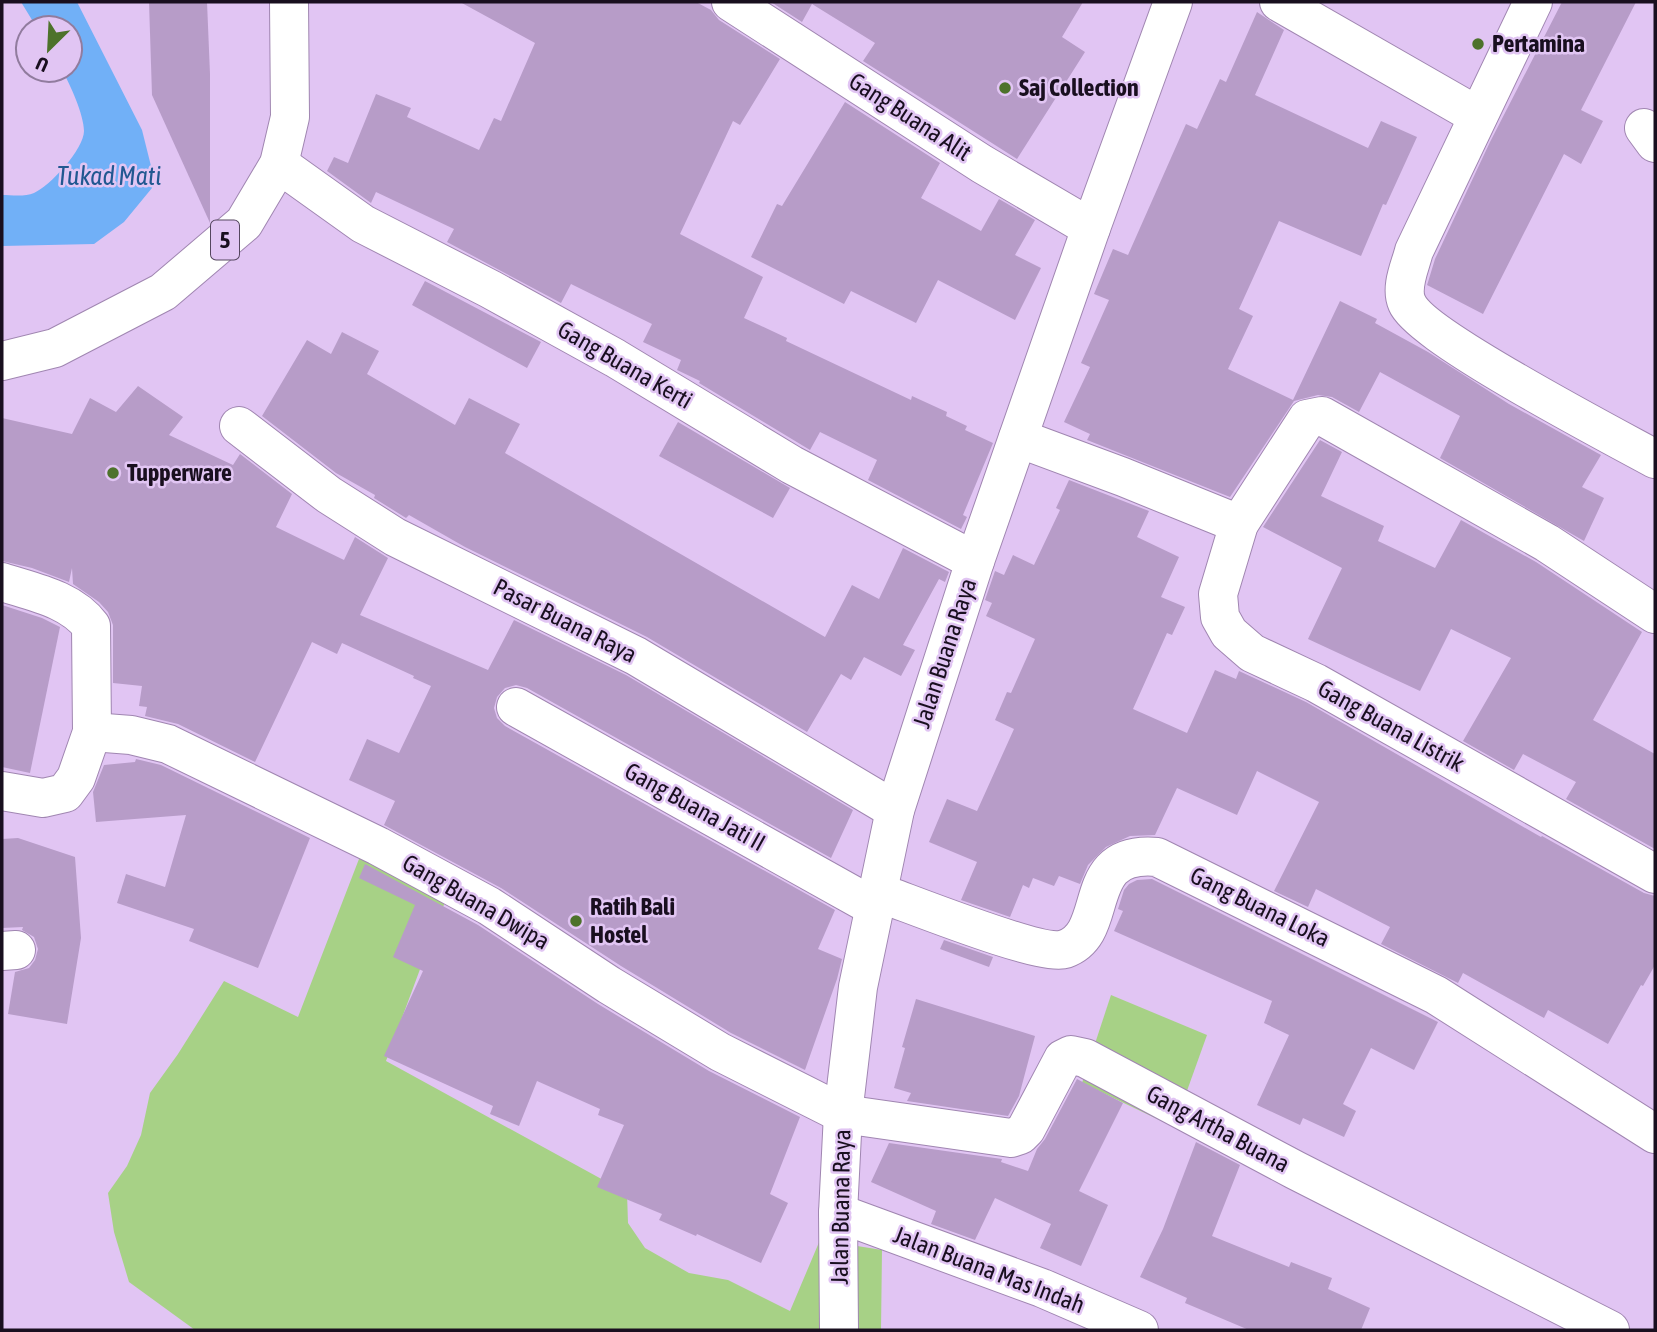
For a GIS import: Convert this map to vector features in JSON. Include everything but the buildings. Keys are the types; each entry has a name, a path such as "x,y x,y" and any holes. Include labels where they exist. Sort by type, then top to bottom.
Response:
{"main road":[{"name":"5","path":"2,361 55,348 163,292 244,223 279,164 290,117 289,2"},
{"name":"Gang Buana Alit","path":"731,2 972,157 1091,228"},
{"name":"Jalan Buana Raya","path":"839,1330 838,1213 843,1114 858,987 895,810 975,561 1173,2"},
{"path":"1279,2 1478,116"},
{"path":"1533,2 1414,251 1404,291 1408,306 1431,328 1473,356 1655,459"},
{"name":"Gang Buana Kerti","path":"279,164 363,224 604,351 792,464 975,561"},
{"name":"Gang Buana Listrik","path":"1655,614 1547,543 1322,416 1307,419 1239,524 1218,594 1220,617 1228,634 1252,653 1316,683 1655,874"},
{"name":"Pasar Buana Raya","path":"239,426 329,495 395,537 636,656 895,810"},
{"path":"1018,438 1239,524"},
{"path":"2,582 71,606 82,614 91,626 92,732 76,778 65,793 43,798 2,791"},
{"name":"Gang Buana Jati II","path":"516,707 875,899"},
{"name":"Gang Buana Dwipa","path":"92,732 131,736 168,744 378,846 489,906 609,985 720,1052 843,1114"},
{"name":"Gang Buana Loka","path":"875,899 996,936 1045,949 1063,950 1078,941 1096,907 1103,883 1114,867 1126,859 1157,857 1436,995 1655,1134"},
{"name":"Gang Artha Buana","path":"843,1114 1012,1138 1020,1136 1026,1129 1063,1059 1072,1055 1085,1058 1295,1170 1610,1330"},
{"name":"Jalan Buana Mas Indah","path":"838,1213 1042,1288 1139,1330"}],"green space":[{"path":"364,846 449,891 386,1061 627,1193 628,1223 645,1248 689,1273 728,1280 790,1311 820,1240 882,1250 881,1330 195,1330 129,1282 114,1232 108,1193 127,1166 141,1135 150,1093 224,981 298,1017"},
{"path":"1111,995 1207,1035 1174,1127 1082,1083"}],"water":[{"name":"Tukad Mati","path":"21,2 77,2 83,14 28,14"},
{"name":"Tukad Mati","path":"84,16 142,130 152,170 152,188 124,222 94,244 2,246 2,195 26,195 41,189 57,175 83,139 83,124 69,84 84,84"}],"place":[{"name":"Pertamina","path":"1478,44"},
{"name":"Saj Collection","path":"1005,88"},
{"name":"Tupperware","path":"113,473"},
{"name":"Ratih Bali Hostel","path":"576,921"}]}
